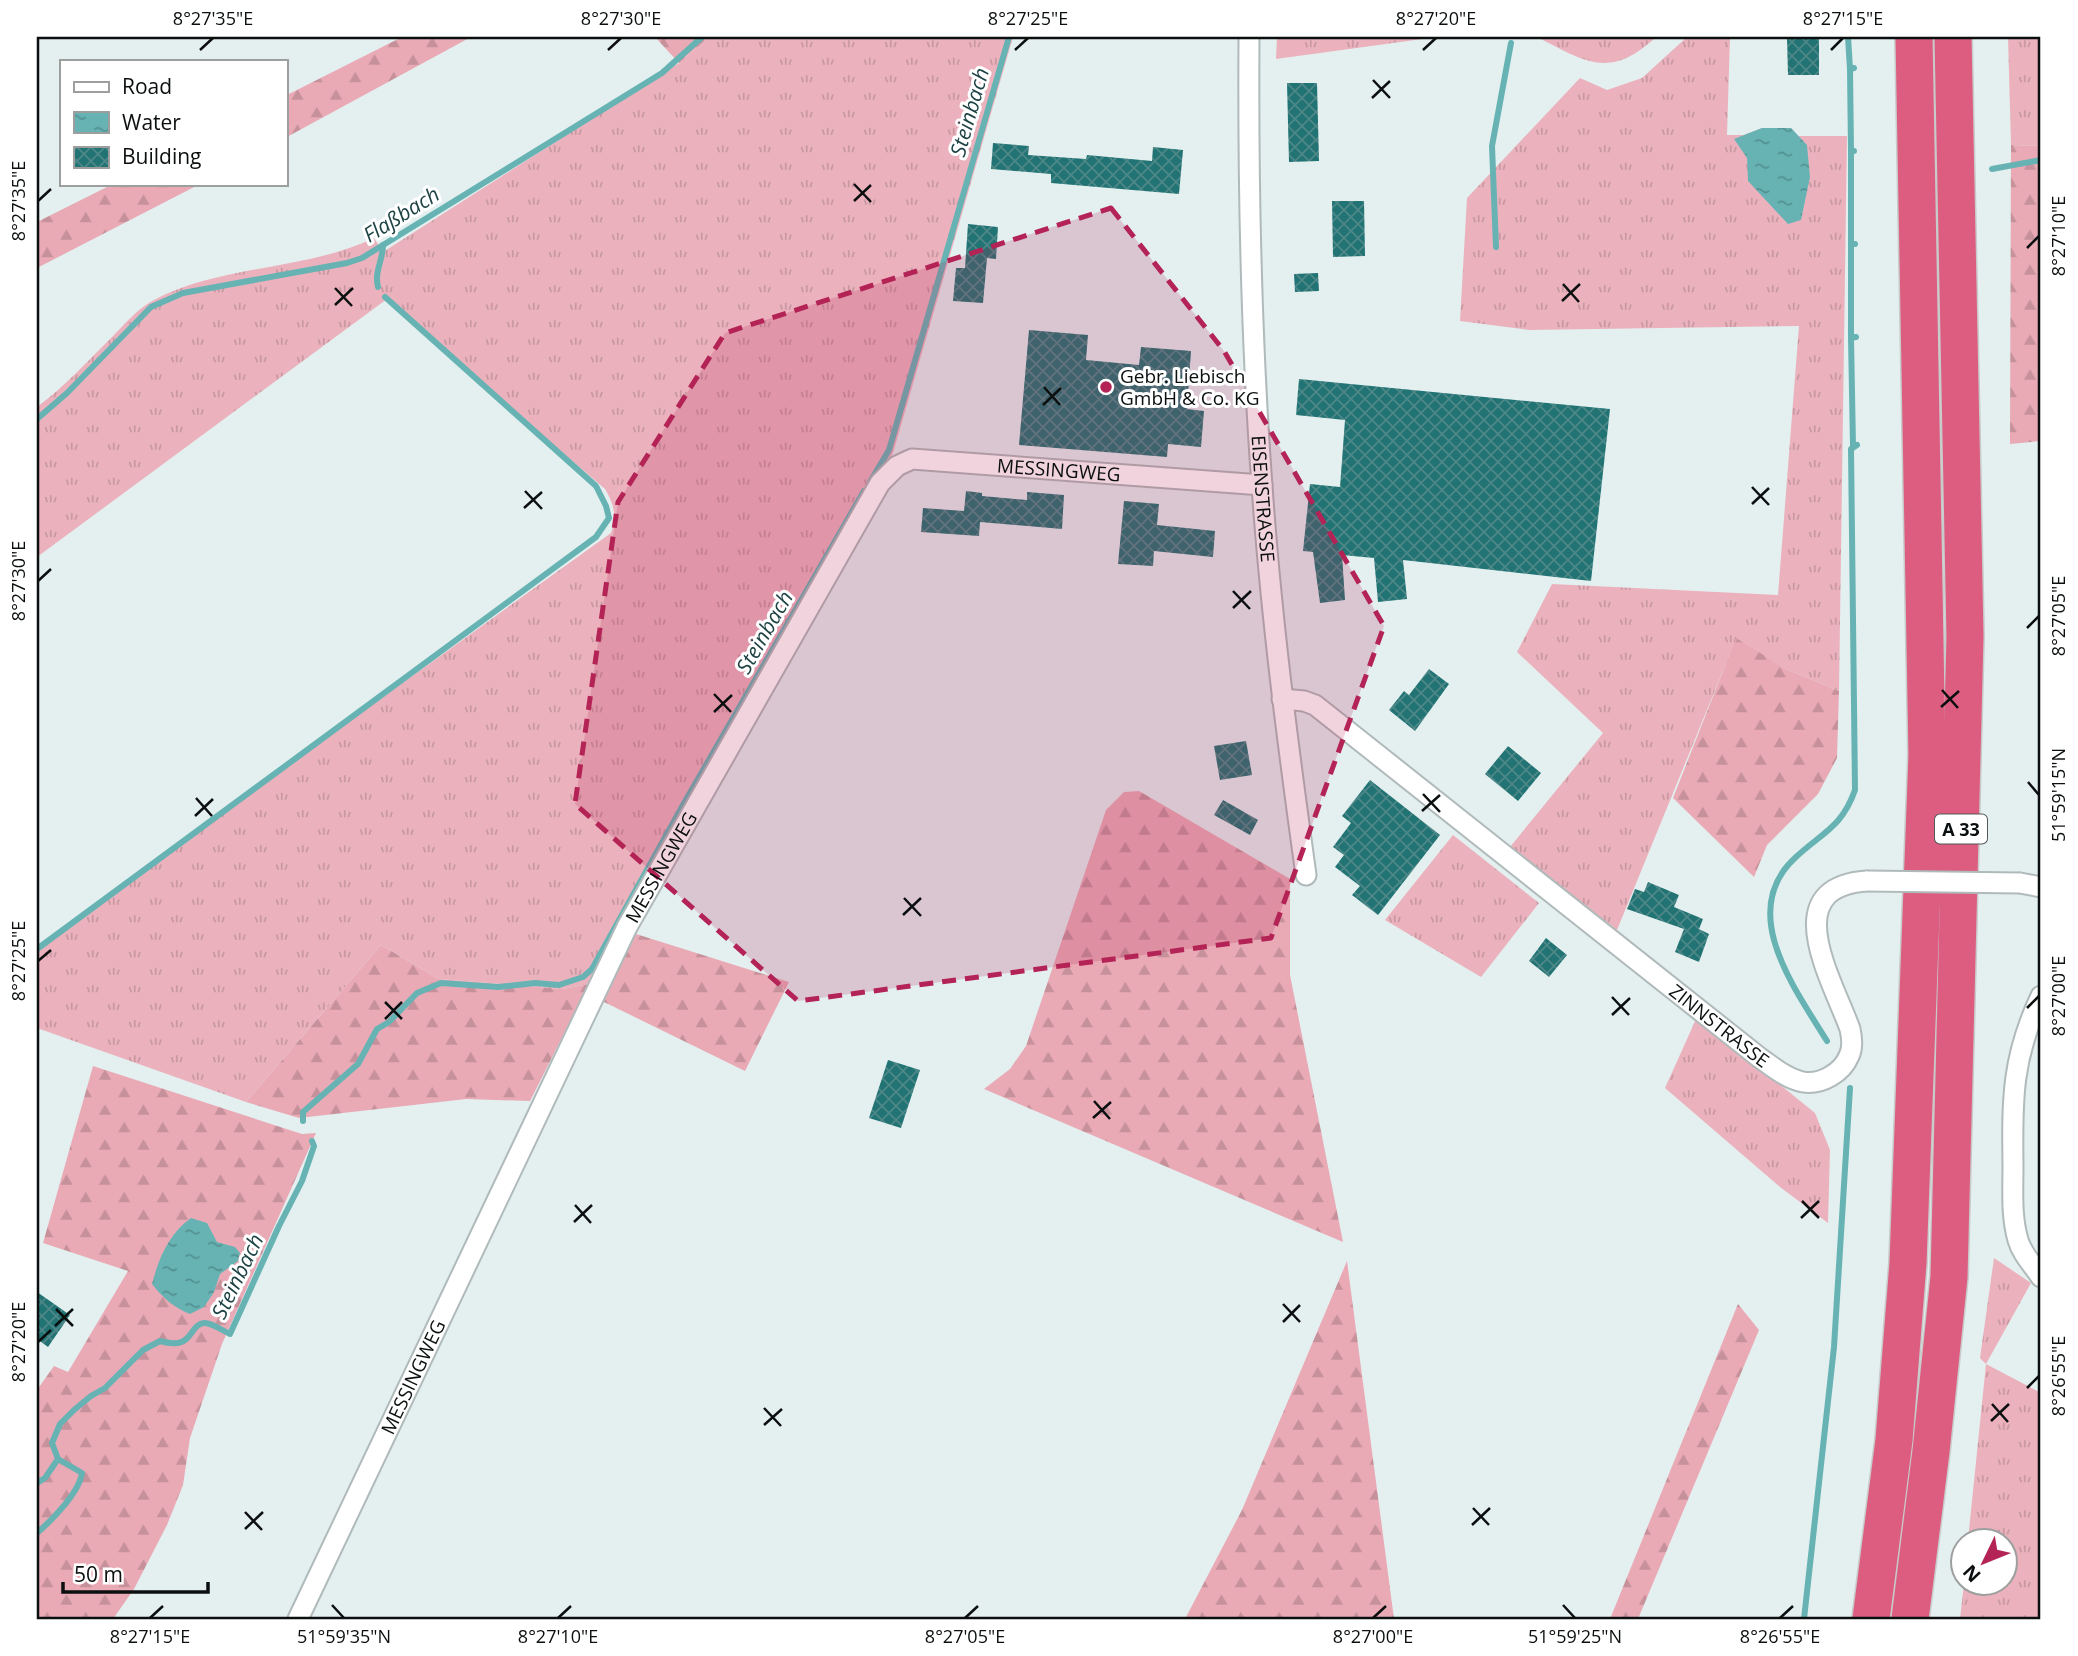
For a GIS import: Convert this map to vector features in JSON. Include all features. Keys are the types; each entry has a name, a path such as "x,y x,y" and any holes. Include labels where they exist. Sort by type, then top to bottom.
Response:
{"highway":[{"name":"A 33","path":"1871,1619 1894,1440 1908,1263 1927,768 1914,37"},
{"name":"A 33","path":"1910,1619 1949,1277 1965,636 1953,37"}],"street":[{"name":"EISENSTRASSE","path":"1249,37 1248,181 1262,485 1282,699 1306,875"},
{"name":"MESSINGWEG","path":"298,1619 627,927 880,483 897,466 912,459 1262,485"},
{"name":"ZINNSTRASSE","path":"1282,699 1315,705 1760,1058 1790,1078 1806,1083 1824,1080 1841,1069 1849,1056 1852,1042 1850,1029 1820,950 1815,924 1822,901 1836,887 1849,882 1867,881 2020,883 2041,887"},
{"path":"2041,996 2020,1049 2012,1119 2013,1199 2018,1240 2041,1277"}],"highlighted area":[{"path":"1111,208 1224,351 1384,626 1271,938 798,1001 575,804 618,502 725,333"}],"green space":[{"path":"402,37 471,37 287,137 287,95"},
{"path":"655,37 709,37 679,63"},
{"path":"709,37 1013,37 893,453 633,901 589,984 563,989 439,979 381,945 246,1102 37,1028 37,946 611,533 614,516 605,489 387,299 37,557 37,407 148,303 180,288 207,280 320,257 374,238 383,252 679,63"},
{"path":"1277,37 1437,37 1276,59"},
{"path":"1537,37 1656,37 1625,59 1598,62 1570,54"},
{"path":"1687,37 1730,37 1727,135 1744,135 1762,128 1791,128 1798,136 1847,136 1839,691 1786,669 1736,639 1617,930 1510,847 1603,733 1517,652 1552,584 1778,595 1799,326 1529,330 1460,321 1467,198 1580,78 1607,90 1642,78"},
{"path":"2008,37 2041,37 2041,146 2011,145"},
{"path":"2011,145 2041,146 2041,441 2010,444"},
{"path":"109,186 196,186 37,268 37,222"},
{"path":"1736,638 1786,669 1839,691 1837,758 1818,794 1767,845 1754,877 1673,798"},
{"path":"1139,791 1290,879 1290,975 1343,1242 984,1089 1010,1069 1026,1046 1106,810 1124,792"},
{"path":"1453,835 1539,903 1481,977 1385,920"},
{"path":"636,934 789,982 745,1071 602,1001"},
{"path":"381,945 439,979 563,989 589,984 530,1101 466,1099 299,1118 246,1102"},
{"path":"1697,1017 1815,1113 1830,1150 1828,1223 1780,1187 1665,1088"},
{"path":"93,1066 302,1134 316,1133 222,1344 190,1438 183,1485 167,1525 134,1589 113,1619 37,1619 37,1390 54,1366 68,1372 128,1271 43,1243"},
{"path":"1994,1258 2031,1283 1986,1364 1980,1358"},
{"path":"1347,1261 1394,1619 1185,1619 1242,1510"},
{"path":"1738,1304 1759,1330 1638,1619 1610,1619"},
{"path":"1986,1364 2041,1393 2041,1619 1960,1619 1963,1596 2018,1596 2018,1526 1969,1526"}],"water":[{"path":"1762,128 1791,128 1807,145 1810,177 1801,220 1788,224 1748,181 1747,158 1734,139"},
{"path":"191,1218 207,1223 217,1242 235,1247 240,1253 238,1261 220,1274 214,1292 204,1307 190,1314 169,1302 152,1284 166,1247 183,1224"}],"building":[{"path":"1787,37 1819,37 1819,75 1788,75"},
{"path":"1287,83 1317,83 1319,161 1289,162"},
{"path":"993,143 1029,146 1028,155 1086,159 1087,155 1152,161 1153,147 1183,150 1179,194 1051,183 1051,174 991,169"},
{"path":"1332,201 1364,201 1365,256 1333,257"},
{"path":"968,224 998,227 996,259 987,258 983,303 953,301 956,268 965,268"},
{"path":"1318,273 1319,291 1295,292 1294,274"},
{"name":"Gebr. Liebisch GmbH & Co. KG","path":"1029,330 1088,335 1086,360 1139,365 1141,347 1191,351 1187,409 1204,411 1201,447 1168,444 1167,457 1019,445"},
{"path":"1299,379 1610,409 1591,581 1403,560 1407,599 1378,602 1374,558 1342,555 1345,600 1320,603 1313,552 1303,551 1310,484 1340,487 1345,420 1296,415"},
{"path":"966,491 982,493 982,496 1027,500 1027,492 1064,495 1062,529 980,522 979,536 921,532 923,508 964,511"},
{"path":"1124,501 1159,504 1157,525 1215,531 1213,557 1154,551 1153,566 1118,564"},
{"path":"1429,669 1449,684 1415,731 1389,710 1404,691 1409,695"},
{"path":"1246,741 1252,775 1220,780 1214,746"},
{"path":"1508,746 1541,773 1518,801 1485,774"},
{"path":"1370,780 1440,835 1378,915 1352,895 1360,886 1335,867 1344,855 1333,847 1351,823 1342,816"},
{"path":"1223,800 1258,820 1250,835 1214,815"},
{"path":"1648,882 1679,895 1674,907 1703,919 1699,929 1709,934 1699,962 1675,952 1684,929 1627,909 1635,889 1644,892"},
{"path":"1546,938 1567,955 1549,977 1529,961"},
{"path":"888,1060 920,1070 901,1128 869,1118"},
{"path":"37,1292 70,1315 48,1347 37,1339"}],"waterway":[{"name":"Flaßbach","path":"37,419 67,393 151,307 183,293 362,258 662,73 702,37"},
{"name":"Steinbach","path":"870,482 889,450 1009,37"},
{"path":"1848,37 1850,69"},
{"path":"1496,247 1492,146 1511,43"},
{"path":"1851,151 1850,69 1854,68"},
{"path":"1851,244 1851,151 1854,151"},
{"path":"1992,169 2041,160"},
{"path":"1851,338 1851,244 1855,244"},
{"path":"378,287 377,276 383,245"},
{"path":"37,949 596,537 609,518 596,486 385,297"},
{"path":"1853,446 1851,338 1856,337"},
{"path":"1827,1041 1800,998 1777,950 1771,925 1771,901 1779,878 1796,857 1838,821 1855,790 1851,449 1857,445"},
{"name":"Steinbach","path":"303,1121 303,1112 358,1064 377,1029 389,1022 417,993 441,983 498,987 535,983 559,985 583,977 592,969 864,491"},
{"path":"1804,1619 1834,1347 1850,1088"},
{"name":"Steinbach","path":"37,1533 70,1497 82,1473 58,1459 52,1443 60,1424 91,1396 105,1388 143,1350 160,1341 179,1343 204,1323 230,1334 302,1181 314,1146 312,1141"},
{"path":"37,1483 45,1478 58,1459"}],"place":[{"name":"Gebr. Liebisch GmbH & Co. KG","path":"1106,387"}]}
